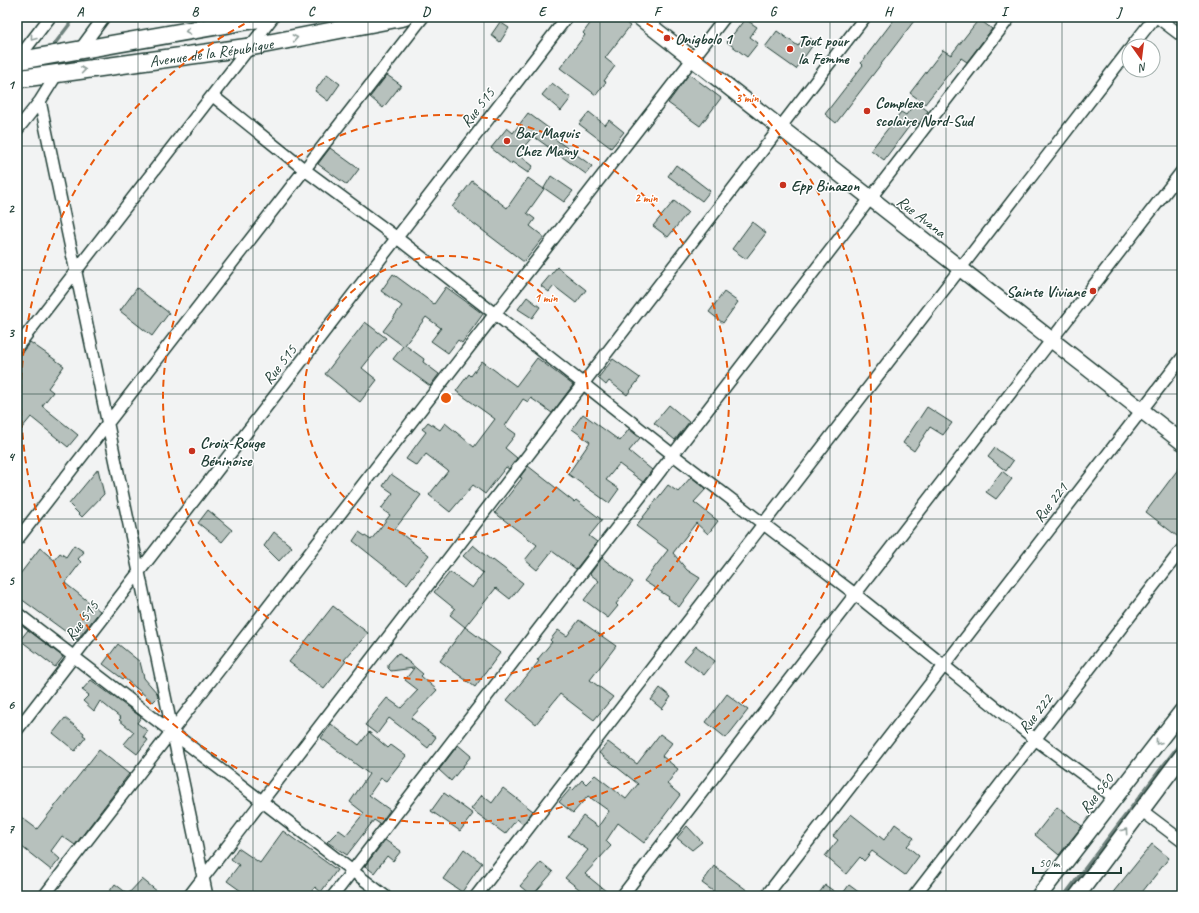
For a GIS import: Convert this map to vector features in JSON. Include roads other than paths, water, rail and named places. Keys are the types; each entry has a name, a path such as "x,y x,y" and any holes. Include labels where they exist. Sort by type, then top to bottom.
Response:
{"main road":[{"name":"Avenue de la République","path":"17,61 268,17"},
{"name":"Avenue de la République","path":"17,79 250,47 404,17"},
{"name":"Rue Avana","path":"639,17 1182,442"},
{"name":"Rue 560","path":"1039,896 1182,711"},
{"path":"1077,896 1182,756"}],"street":[{"path":"17,61 50,17"},
{"path":"79,51 104,17"},
{"path":"17,348 75,271 213,96 273,17"},
{"path":"17,540 107,422 423,17"},
{"name":"Rue 515","path":"17,730 138,571 567,17"},
{"path":"44,896 172,733 725,17"},
{"path":"189,896 865,17"},
{"path":"333,896 1010,17"},
{"path":"1139,38 1156,17 1182,36"},
{"path":"476,896 1121,60"},
{"path":"17,130 40,101 57,74"},
{"path":"213,96 305,170 397,238 583,382 672,454 855,594 943,666 1115,798"},
{"path":"40,101 206,896"},
{"path":"622,896 1182,170"},
{"name":"Rue 221","path":"766,896 1182,358"},
{"name":"Rue 222","path":"914,896 1182,549"},
{"path":"17,613 385,896"},
{"path":"1141,810 1182,841"}],"waterway":[{"path":"50,50 75,17"},
{"path":"17,92 22,85"},
{"path":"1064,896 1182,741"}],"place":[{"name":"Onigbolo 1","path":"667,38"},
{"name":"Tout pour la Femme","path":"790,49"},
{"name":"Complexe scolaire Nord-Sud","path":"867,111"},
{"name":"Bar Maquis Chez Mamy","path":"507,141"},
{"name":"Epp Binazon","path":"783,185"},
{"name":"Sainte Viviane","path":"1093,291"},
{"name":"Croix-Rouge Béninoise","path":"192,451"}]}
